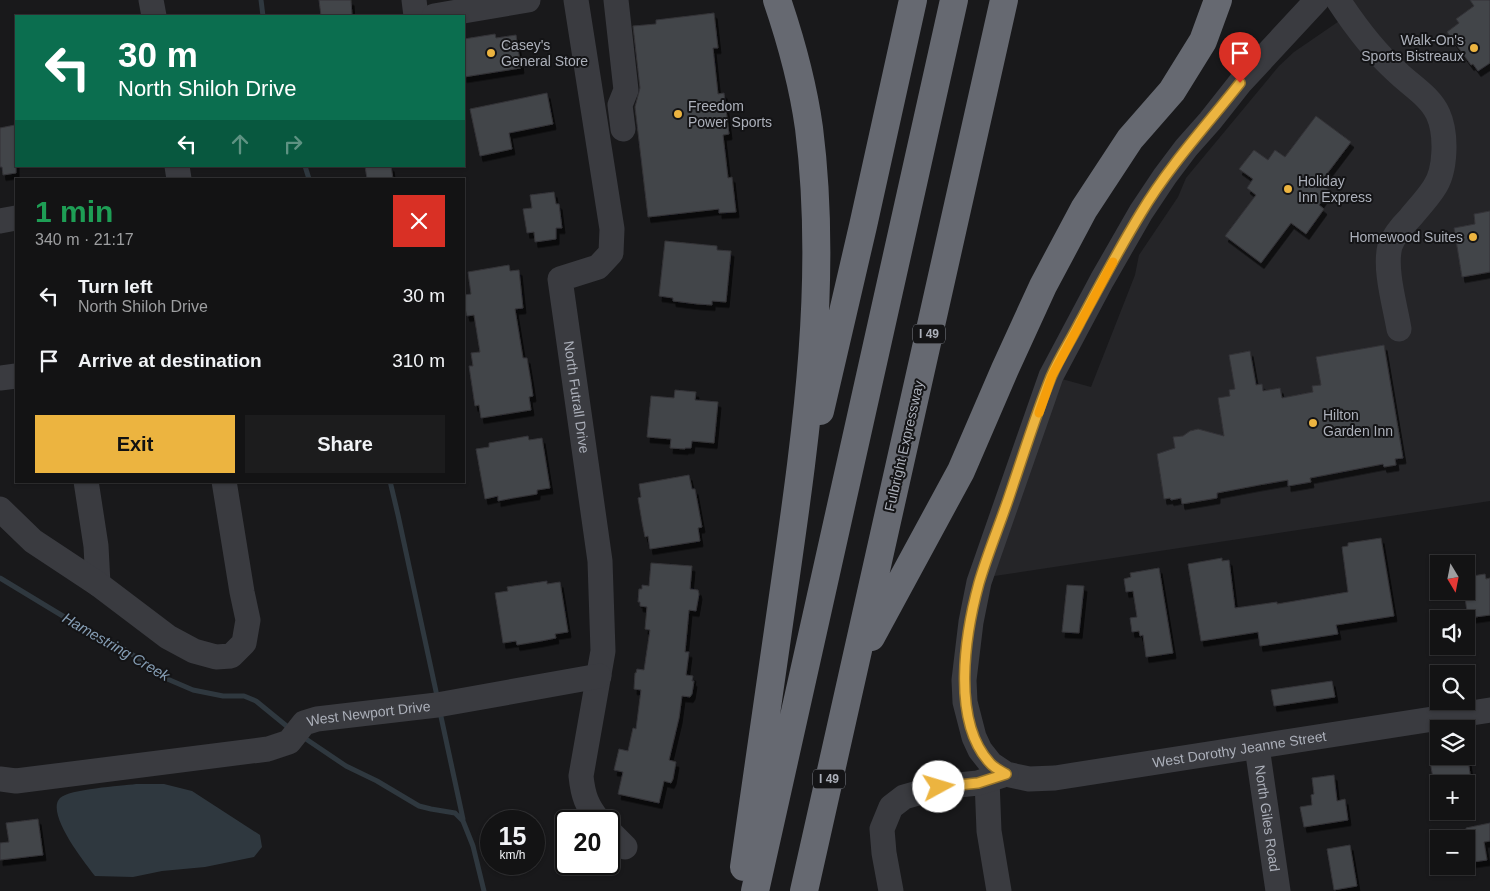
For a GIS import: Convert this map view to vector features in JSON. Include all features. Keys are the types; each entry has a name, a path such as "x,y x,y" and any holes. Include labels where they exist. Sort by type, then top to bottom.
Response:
{"highway":[{"path":"740,891 797,500 814,330 815,218 808,126 791,44 777,0"},
{"path":"797,500 826,386 913,0"},
{"path":"755,891 954,0"},
{"name":"Fulbright Expressway","path":"804,891 1004,0"},
{"path":"855,668 961,470 1043,286 1084,209 1130,139 1172,91 1203,41 1218,0"}],"street":[{"path":"151,0 154,15"},
{"path":"414,0 416,15"},
{"path":"454,10 528,0"},
{"path":"576,4 611,0"},
{"path":"616,0 626,90 620,105 623,129"},
{"path":"999,891 989,831 995,773 974,737 965,702 964,680 971,622 979,582 1052,376 1102,280 1141,212 1165,176 1240,83 1317,0"},
{"path":"1338,0 1348,15 1395,70 1428,100 1438,113 1444,130 1442,165 1435,186 1396,234 1388,256 1399,329"},
{"name":"North Futrall Drive","path":"576,4 612,229 611,253 598,267 560,279 600,561 604,651 581,776 582,792 591,810"},
{"path":"0,221 15,218"},
{"path":"0,378 15,376"},
{"path":"86,483 96,546 98,584"},
{"path":"0,509 33,541 98,584 168,637 194,652 216,656 231,656 244,643 248,620 224,483"},
{"name":"West Newport Drive","path":"0,779 16,781 268,749 289,742 304,723 317,719 437,705 599,676"},
{"name":"West Dorothy Jeanne Street","path":"995,773 1029,779 1055,778 1490,710"},
{"name":"North Giles Road","path":"1257,747 1278,891"},
{"path":"891,891 882,829 891,807 904,797 939,787 978,783 995,773"}],"shaded area":[{"path":"1338,0 1490,0 1490,501 981,578 1051,376 1091,387 1135,275 1139,255 1178,197 1186,178 1279,66 1294,52 1348,15"},
{"path":"136,784 164,784 192,791 260,835 262,847 254,857 205,867 162,871 133,877 95,876 68,838 62,826 57,805 60,798 74,792"}],"building":[{"path":"319,0 351,0 352,15 321,15"},
{"name":"Walk-On's Sports Bistreaux","path":"1470,0 1490,0 1490,63 1478,71 1473,64 1471,65 1447,32 1459,23 1456,19 1474,6"},
{"name":"Freedom Power Sports","path":"714,13 718,48 713,48 718,94 724,93 729,134 723,135 728,178 732,177 736,212 719,213 719,209 648,217 635,107 640,88 633,26 656,24 656,20"},
{"name":"Casey's General Store","path":"495,34 496,38 516,35 521,68 465,77 465,39"},
{"path":"547,93 553,124 509,133 512,149 480,156 470,109"},
{"name":"Holiday Inn Express","path":"1316,116 1351,142 1320,183 1329,190 1319,205 1324,209 1306,234 1291,223 1261,263 1225,236 1256,195 1247,188 1253,179 1239,169 1254,150 1268,160 1275,150 1285,157"},
{"path":"15,125 16,173 3,175 2,167 0,167 0,128"},
{"path":"365,167 391,167 393,178 367,178"},
{"path":"554,192 556,204 559,204 562,228 556,228 556,239 535,242 534,232 527,233 523,209 532,208 530,195"},
{"name":"Homewood Suites","path":"1490,211 1490,272 1462,277 1454,228 1475,224 1474,214"},
{"path":"665,241 717,246 717,250 731,251 726,302 712,301 712,305 697,304 673,301 673,298 659,296"},
{"path":"509,265 510,271 519,270 523,308 515,309 523,358 527,358 531,382 533,396 529,397 531,410 481,418 479,405 475,406 469,366 473,366 471,353 480,352 474,315 467,316 465,309 465,295 471,294 468,272"},
{"name":"Hilton Garden Inn","path":"1384,345 1403,458 1395,459 1396,465 1384,467 1383,464 1310,478 1311,482 1288,486 1288,480 1259,485 1217,493 1217,498 1182,504 1181,498 1164,499 1157,454 1175,448 1173,437 1183,436 1190,431 1198,429 1224,436 1218,398 1230,396 1229,390 1235,389 1229,355 1250,351 1256,385 1262,384 1263,391 1280,388 1282,398 1313,392 1312,386 1321,385 1316,357"},
{"path":"675,390 696,392 695,400 718,402 714,443 692,441 691,448 670,448 671,439 647,437 651,396 674,398"},
{"path":"528,436 529,440 542,438 550,488 537,490 537,494 498,501 498,496 485,499 476,449 489,447 489,443"},
{"path":"689,475 692,489 695,489 702,527 698,528 700,541 650,549 648,536 645,537 642,522 638,498 641,497 639,484"},
{"path":"1381,538 1394,616 1336,625 1338,634 1260,646 1258,632 1201,641 1188,564 1222,558 1222,561 1229,560 1235,608 1277,602 1277,604 1348,592 1342,547 1348,546 1348,543"},
{"path":"651,563 692,566 690,589 698,590 699,594 696,611 689,610 685,652 689,652 686,675 693,676 692,681 694,681 692,694 690,697 682,696 669,760 676,762 673,779 671,783 664,781 659,803 618,794 623,772 614,770 619,749 628,751 633,728 636,729 641,690 634,689 635,673 637,669 644,670 650,630 645,629 647,607 640,606 640,602 638,602 639,589 642,589 642,585 649,586"},
{"path":"1159,568 1173,653 1146,657 1143,635 1140,636 1139,631 1132,632 1130,618 1137,617 1133,591 1126,592 1124,579 1131,577 1130,573"},
{"path":"1485,574 1486,579 1490,578 1490,615 1475,617 1475,610 1467,610 1465,600 1475,600 1475,576"},
{"path":"547,581 547,584 560,582 568,632 555,634 556,638 541,641 517,645 516,641 503,643 495,593 508,591 507,587"},
{"path":"1067,585 1084,586 1079,633 1062,632"},
{"path":"1332,681 1335,697 1274,706 1271,690"},
{"path":"1431,765 1469,765 1470,775 1432,775"},
{"path":"1334,775 1337,801 1345,799 1348,820 1304,827 1300,807 1312,805 1311,795 1314,794 1312,778"},
{"path":"38,819 43,855 0,860 0,843 9,842 6,823"},
{"path":"1490,823 1490,841 1484,842 1487,860 1475,862 1475,830 1466,830 1466,828"},
{"path":"1350,845 1357,886 1334,890 1327,849"}],"waterway":[{"path":"261,0 263,15"},
{"path":"305,167 309,178"},
{"path":"390,483 437,696"},
{"name":"Hamestring Creek","path":"0,578 81,627 118,645 145,663 158,675 193,690 223,696 244,696 256,701 289,728"},
{"path":"440,712 463,819"},
{"name":"Hamestring Creek","path":"303,737 346,766 377,781 419,806 455,813 463,821 473,846 484,891"}],"slow traffic":[{"path":"1039,413 1052,376 1113,262"}],"place":[{"name":"Walk-On's Sports Bistreaux","path":"1474,48"},
{"name":"Casey's General Store","path":"491,53"},
{"name":"Freedom Power Sports","path":"678,114"},
{"name":"Holiday Inn Express","path":"1288,189"},
{"name":"Homewood Suites","path":"1473,237"},
{"name":"Hilton Garden Inn","path":"1313,423"}],"route":[{"path":"939,787 978,783 1006,774 991,764 980,750 974,737 965,702 964,680 971,622 979,582 1052,376 1102,280 1141,212 1186,148 1240,83"}]}
